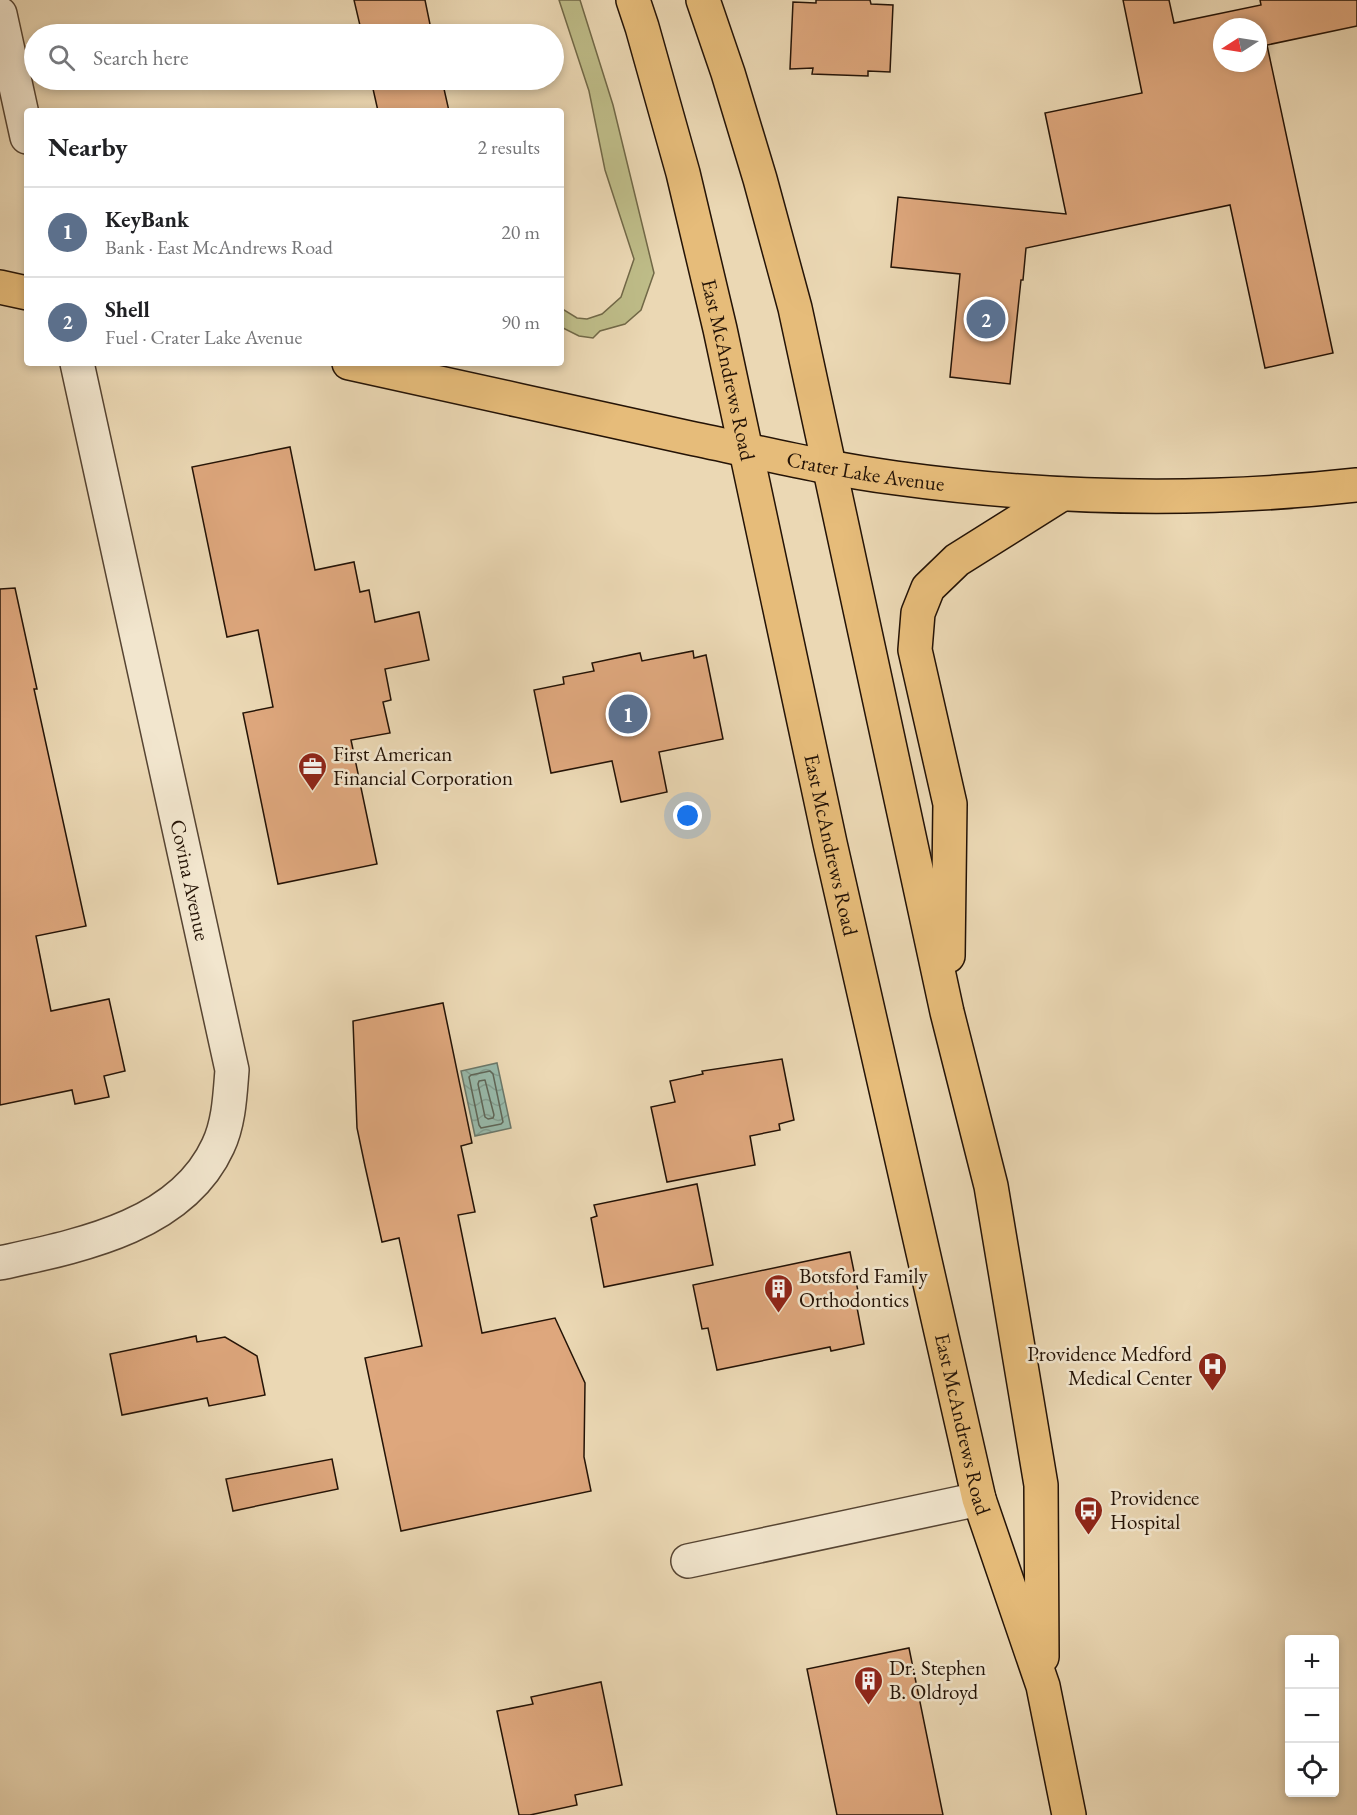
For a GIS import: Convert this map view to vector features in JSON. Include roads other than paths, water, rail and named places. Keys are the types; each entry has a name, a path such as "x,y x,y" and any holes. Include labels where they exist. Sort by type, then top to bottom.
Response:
{"main road":[{"name":"East McAndrews Road","path":"633,0 683,173 748,450 830,843 979,1499 1043,1686 1069,1815"},
{"name":"East McAndrews Road","path":"703,0 760,179 789,287 947,1012 991,1186 1041,1485 1043,1686"},
{"path":"0,287 24,292"},
{"name":"Crater Lake Avenue","path":"363,366 748,450 893,478 958,486 1062,494 1230,494 1290,492 1357,485"},
{"path":"947,1012 950,804 915,651 918,613 928,588 957,560 1062,494"}],"street":[{"path":"0,14 24,123"},
{"name":"Covina Avenue","path":"0,1263 96,1239 140,1221 172,1203 200,1177 219,1145 229,1106 231,1070 78,366"},
{"path":"688,1561 979,1499"}],"water":[{"path":"497,1063 511,1128 475,1136 461,1071"}],"place":[{"name":"Shell","path":"986,319"},
{"name":"KeyBank","path":"628,714"},
{"name":"First American Financial Corporation","path":"312,792"},
{"name":"Botsford Family Orthodontics","path":"778,1314"},
{"name":"Providence Medford Medical Center","path":"1213,1392"},
{"name":"Providence Hospital","path":"1089,1536"},
{"name":"Dr. Stephen B. Oldroyd","path":"868,1706"}]}
